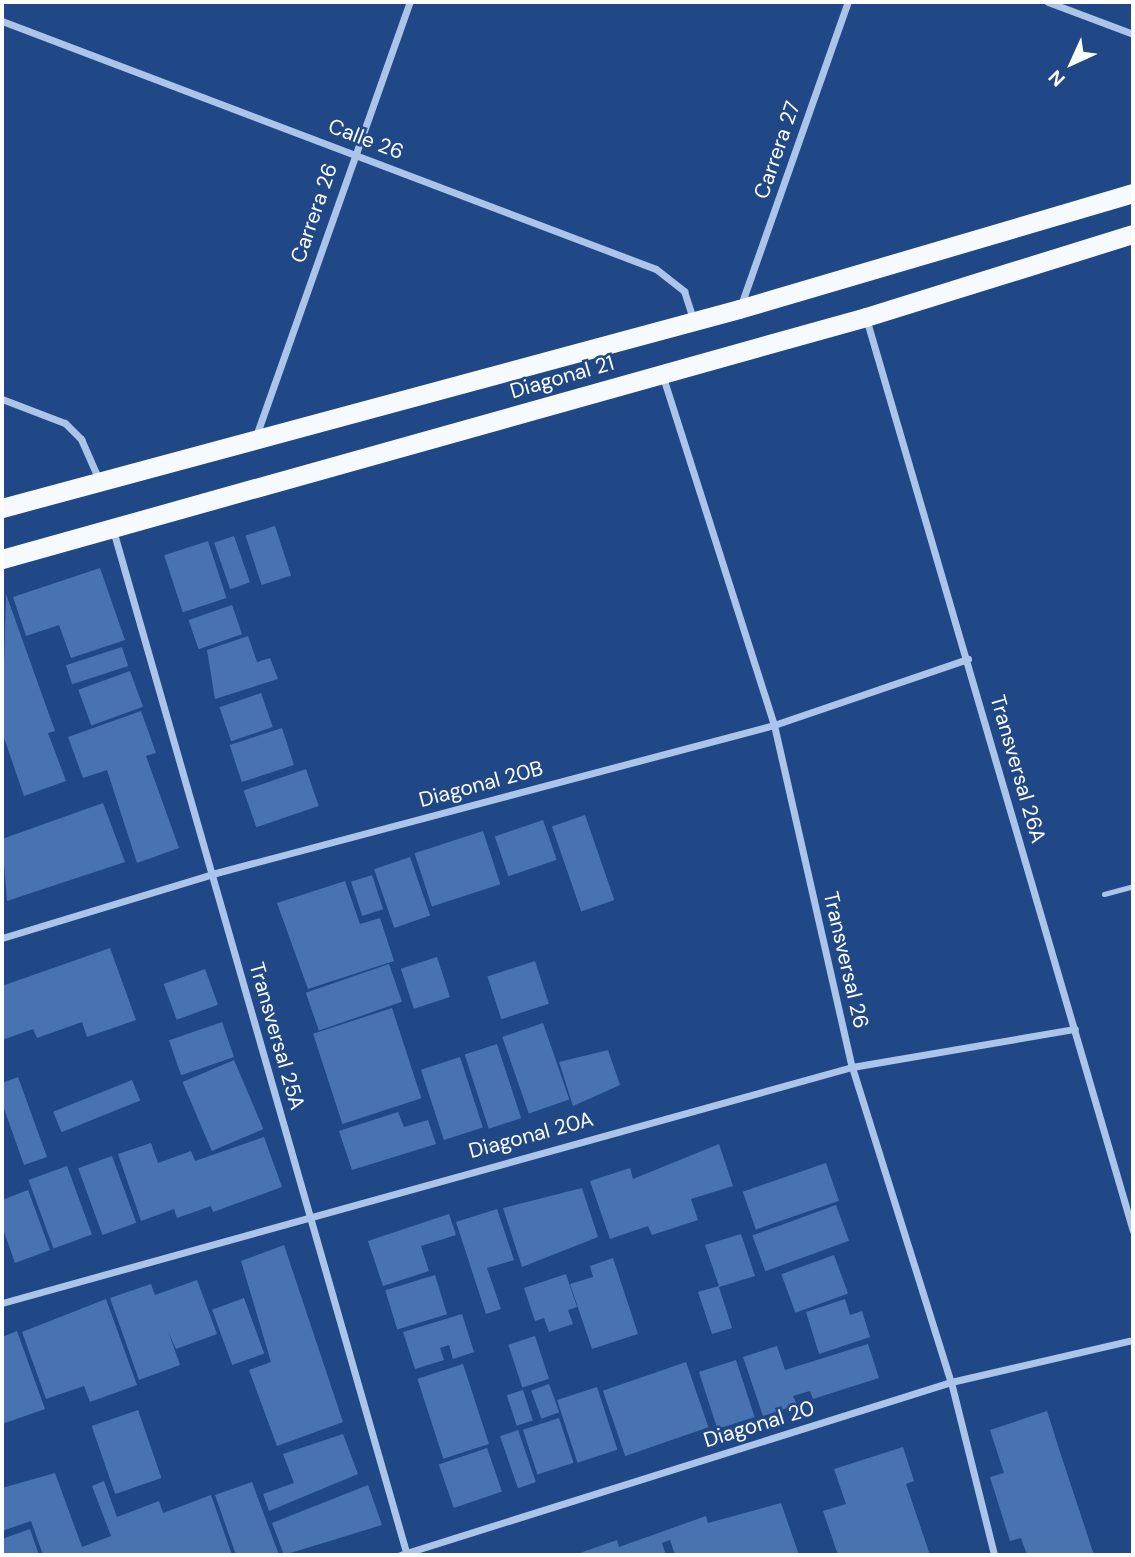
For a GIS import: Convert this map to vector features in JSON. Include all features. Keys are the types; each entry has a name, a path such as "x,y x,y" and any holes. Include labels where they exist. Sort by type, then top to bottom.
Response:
{"highway":[{"name":"Diagonal 21","path":"2,508 693,319 739,309 1133,193"},
{"name":"Diagonal 21","path":"2,559 112,526 866,317 1133,234"}],"street":[{"name":"Carrera 26","path":"256,437 353,153 410,2"},
{"name":"Carrera 27","path":"739,309 848,2"},
{"path":"1048,2 1133,34"},
{"name":"Calle 26","path":"2,21 667,274 684,291 693,319"},
{"name":"Transversal 26A","path":"866,317 1133,1231"},
{"name":"Transversal 26","path":"662,373 774,724 852,1067 951,1382 994,1555"},
{"path":"2,399 65,423 81,439 99,480"},
{"name":"Transversal 25A","path":"112,526 404,1555"},
{"name":"Diagonal 20B","path":"2,938 212,874 774,724 968,659"},
{"name":"Diagonal 20A","path":"2,1303 309,1213 852,1067 1075,1029"},
{"name":"Diagonal 20","path":"404,1555 951,1382 1133,1340"}],"lane":[{"path":"1104,894 1133,886"}],"building":[{"path":"275,526 291,575 262,585 246,536"},
{"path":"234,536 250,582 230,589 214,543"},
{"path":"208,541 227,598 183,612 164,555"},
{"path":"100,568 125,640 71,658 59,625 26,636 13,597"},
{"path":"6,594 55,731 48,733 66,781 24,796 2,732"},
{"path":"232,605 242,634 199,649 189,620"},
{"path":"248,636 257,662 270,658 278,679 215,699 207,650"},
{"path":"122,647 128,666 72,684 66,665"},
{"path":"130,671 143,707 91,726 78,690"},
{"path":"261,693 273,727 231,741 219,707"},
{"path":"141,711 156,753 146,756 179,848 137,863 107,770 83,778 68,737"},
{"path":"282,728 294,765 242,782 230,745"},
{"path":"306,769 319,806 256,827 244,790"},
{"path":"103,803 125,862 7,901 2,839"},
{"path":"585,815 614,900 581,911 552,826"},
{"path":"543,820 557,860 508,876 495,837"},
{"path":"483,831 500,884 432,907 415,853"},
{"path":"410,857 430,916 394,928 374,869"},
{"path":"372,875 383,909 362,916 351,882"},
{"path":"345,881 360,924 380,918 394,961 308,989 277,903"},
{"path":"110,948 136,1020 87,1037 82,1022 37,1038 33,1029 2,1040 2,986"},
{"path":"437,957 450,997 414,1009 401,969"},
{"path":"535,961 549,1004 501,1019 487,976"},
{"path":"389,964 402,1002 319,1030 306,993"},
{"path":"205,969 218,1005 177,1020 164,984"},
{"path":"392,1008 421,1098 342,1124 313,1034"},
{"path":"222,1022 234,1057 181,1075 169,1040"},
{"path":"543,1023 569,1100 529,1114 502,1037"},
{"path":"497,1044 521,1118 489,1129 465,1055"},
{"path":"608,1050 620,1085 573,1106 559,1062"},
{"path":"460,1057 483,1127 444,1140 421,1070"},
{"path":"234,1060 263,1129 212,1151 182,1082"},
{"path":"18,1077 47,1157 24,1165 2,1103 2,1083"},
{"path":"132,1080 140,1100 61,1132 53,1112"},
{"path":"398,1112 404,1127 428,1120 436,1144 352,1170 339,1131"},
{"path":"264,1137 282,1187 213,1212 211,1206 177,1218 174,1209 141,1221 118,1154 151,1143 158,1163 191,1151 195,1161"},
{"path":"719,1144 733,1186 691,1199 698,1220 652,1235 648,1226 610,1239 590,1181 630,1168 633,1179"},
{"path":"112,1156 136,1223 102,1235 78,1168"},
{"path":"826,1163 839,1201 756,1229 743,1192"},
{"path":"67,1166 92,1235 53,1249 28,1180"},
{"path":"582,1188 598,1237 522,1267 503,1208"},
{"path":"28,1190 50,1250 15,1263 2,1226 2,1200"},
{"path":"836,1205 849,1241 765,1271 752,1235"},
{"path":"497,1209 514,1260 487,1268 501,1309 486,1314 456,1222"},
{"path":"449,1214 456,1235 421,1246 429,1271 383,1286 368,1241"},
{"path":"741,1234 755,1276 719,1287 732,1328 712,1334 698,1292 719,1286 705,1245"},
{"path":"284,1245 343,1422 277,1446 249,1370 271,1362 241,1261"},
{"path":"834,1255 848,1294 795,1313 781,1274"},
{"path":"613,1258 638,1334 592,1349 570,1284 593,1277 590,1266"},
{"path":"566,1274 577,1307 568,1310 573,1324 549,1332 544,1318 535,1321 524,1288"},
{"path":"435,1275 447,1314 397,1329 385,1290"},
{"path":"197,1280 217,1334 176,1349 168,1331 180,1365 139,1380 110,1298 151,1284 155,1295"},
{"path":"244,1298 264,1353 232,1365 212,1310"},
{"path":"106,1299 137,1385 90,1402 84,1386 46,1399 22,1332"},
{"path":"845,1299 850,1315 862,1311 870,1337 819,1354 806,1312"},
{"path":"462,1314 474,1352 453,1359 449,1345 440,1348 444,1360 415,1369 403,1332"},
{"path":"17,1331 45,1409 2,1424 2,1337"},
{"path":"535,1336 549,1379 522,1387 508,1345"},
{"path":"868,1344 879,1378 813,1399 810,1391 793,1396 797,1405 763,1416 743,1357 777,1346 785,1370"},
{"path":"736,1360 755,1417 717,1429 699,1372"},
{"path":"686,1362 708,1427 625,1456 603,1391"},
{"path":"463,1364 489,1444 443,1459 417,1379"},
{"path":"549,1384 559,1412 541,1419 531,1390"},
{"path":"597,1387 617,1450 577,1463 557,1400"},
{"path":"523,1390 533,1420 517,1426 507,1395"},
{"path":"138,1410 161,1478 115,1494 92,1426"},
{"path":"1047,1411 1094,1555 1027,1555 1021,1538 1010,1541 990,1477 1004,1473 990,1430"},
{"path":"559,1418 574,1463 537,1474 523,1430"},
{"path":"518,1430 536,1482 518,1488 500,1436"},
{"path":"343,1434 358,1474 269,1511 263,1494 294,1483 283,1454"},
{"path":"903,1447 914,1481 906,1484 930,1555 838,1555 823,1511 846,1504 834,1469"},
{"path":"487,1448 502,1491 454,1508 439,1465"},
{"path":"55,1473 82,1547 111,1536 92,1486 104,1481 117,1517 159,1501 163,1513 211,1495 232,1555 43,1555 31,1521 2,1531 2,1488"},
{"path":"252,1482 279,1555 236,1555 215,1495"},
{"path":"368,1485 382,1525 284,1555 272,1523"},
{"path":"781,1503 799,1555 675,1555 670,1540 662,1543 666,1555 574,1555 617,1540 619,1547 706,1516 708,1523"},
{"path":"30,1529 39,1555 2,1555 2,1539"}]}
